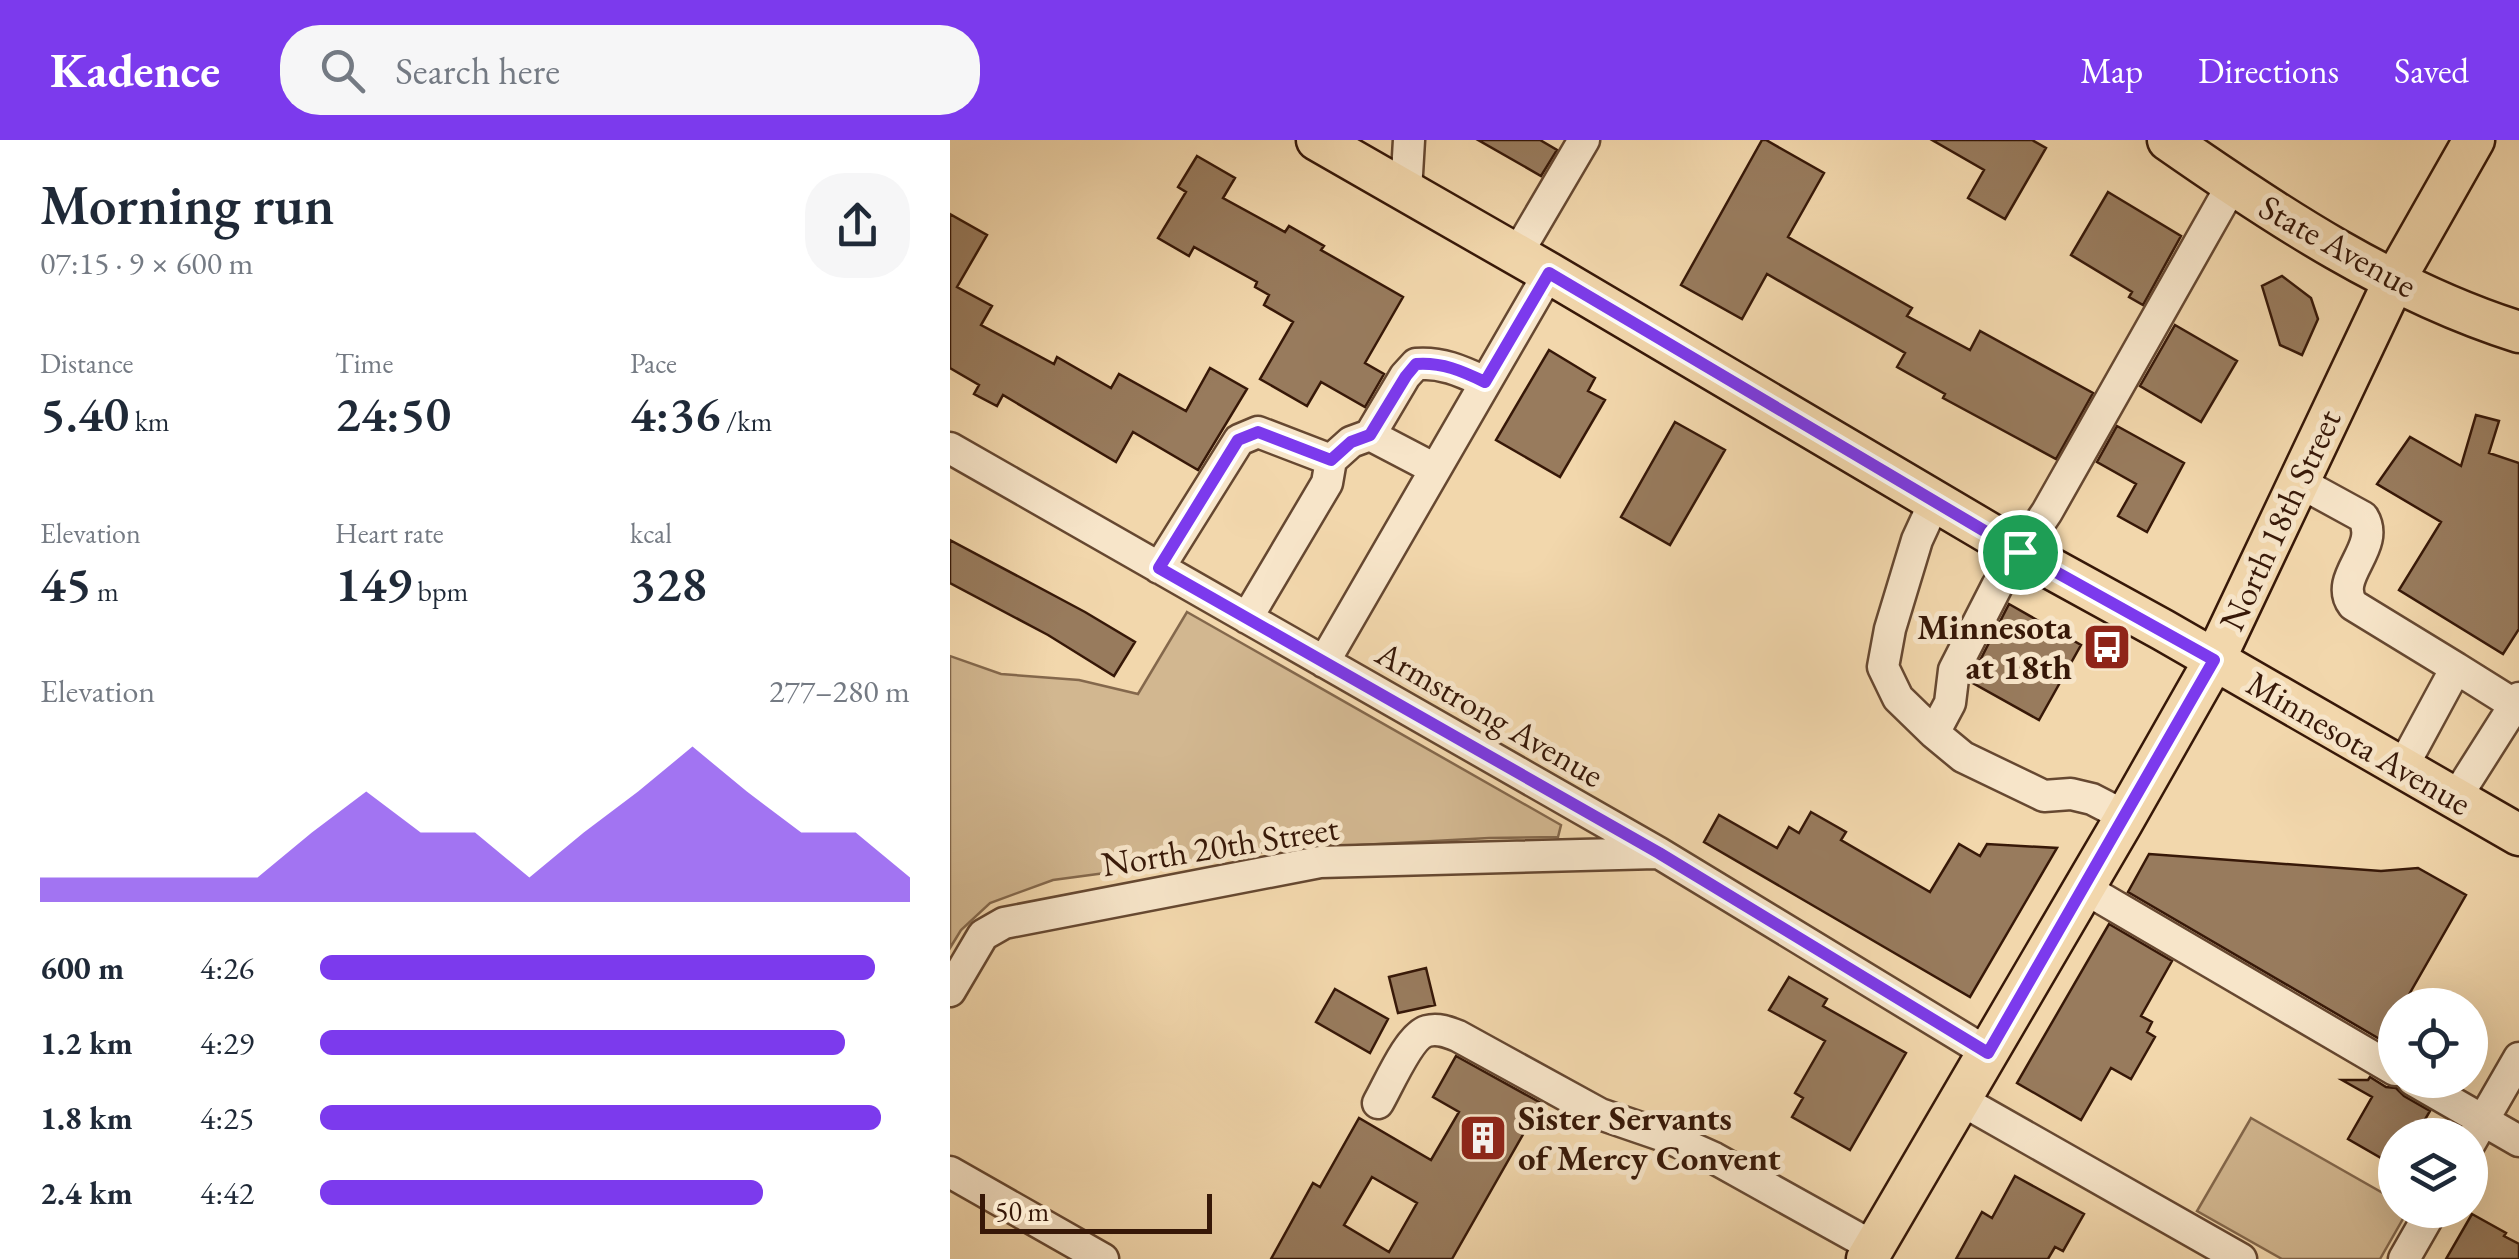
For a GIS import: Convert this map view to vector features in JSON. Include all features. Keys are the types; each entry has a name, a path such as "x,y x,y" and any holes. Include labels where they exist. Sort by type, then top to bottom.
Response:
{"main road":[{"name":"Minnesota Avenue","path":"1317,140 1533,263 2020,552 2519,835"},
{"name":"State Avenue","path":"2168,140 2254,201 2394,281 2519,332"},
{"name":"North 18th Street","path":"1870,1253 2214,660 2394,281 2474,140"}],"street":[{"path":"1406,190 1408,140"},
{"path":"1324,662 1485,382 1584,140"},
{"path":"1934,734 1950,702 1954,670 1997,586 2056,497 2232,185"},
{"path":"1247,618 1327,484 1331,460 1351,442 1370,435 1416,364 1453,367 1485,382"},
{"path":"1159,568 1238,440 1258,432 1331,460"},
{"path":"1370,435 1435,469"},
{"name":"Armstrong Avenue","path":"950,448 1659,853 1988,1053"},
{"path":"2299,482 2363,516 2369,526 2368,539 2346,589 2353,605 2517,702 2455,799"},
{"path":"1935,502 1917,540 1890,628 1883,667 1898,698 1963,757 2044,796 2071,794 2092,799 2125,816"},
{"path":"2402,768 2456,668"},
{"name":"North 20th Street","path":"950,991 983,934 1004,922 1320,862 1659,853"},
{"path":"2084,888 2378,1060"},
{"path":"1378,1103 1416,1038 1428,1031 1443,1030 1600,1114 1714,1158 1870,1253"},
{"path":"2484,1118 2519,1058"},
{"path":"2435,1098 2459,1118"},
{"path":"1960,1100 2241,1259"},
{"path":"2488,1135 2519,1141"},
{"path":"950,1172 1103,1259"},
{"path":"2404,1259 2422,1228"}],"shaded area":[{"path":"1187,612 1561,825 1558,837 1286,849 1053,880 990,903 961,930 950,948 950,656 1001,674 1079,680 1138,694"},
{"path":"2251,1118 2378,1190 2378,1228 2398,1228 2380,1259 2282,1259 2197,1211"}],"building":[{"path":"1478,140 1540,140 1557,150 1541,176"},
{"path":"1762,140 1824,173 1788,237 1912,308 1907,316 1970,350 1980,331 2093,393 2056,459 1943,398 1945,394 1897,367 1905,353 1767,274 1742,319 1681,285"},
{"path":"1932,140 2032,140 2046,148 2005,219 1968,198 1984,170"},
{"path":"1197,156 1235,178 1223,198 1285,232 1289,226 1324,246 1321,250 1403,297 1365,363 1384,374 1365,407 1321,382 1307,406 1260,379 1293,322 1264,305 1269,295 1255,287 1257,282 1194,247 1189,256 1158,238 1186,192 1178,187"},
{"path":"2108,192 2181,236 2143,305 2129,297 2132,292 2071,255"},
{"path":"950,214 987,235 957,287 992,306 981,325 1054,364 1057,357 1111,388 1119,374 1186,411 1210,368 1247,389 1198,470 1133,432 1116,462 1003,395 997,406 974,394 979,385 950,368"},
{"path":"2282,276 2311,298 2318,319 2302,355 2280,345 2262,286"},
{"path":"2175,325 2237,361 2201,422 2140,386"},
{"path":"1549,350 1595,378 1588,391 1605,400 1560,477 1496,440"},
{"path":"2476,415 2499,421 2489,453 2519,463 2519,629 2503,654 2399,590 2441,522 2377,484 2410,437 2461,466"},
{"path":"1675,422 1725,450 1670,545 1621,517"},
{"path":"2117,426 2184,463 2147,532 2118,516 2136,484 2097,462"},
{"path":"950,540 1135,642 1114,676 1048,635 950,583"},
{"path":"2009,604 2081,645 2039,720 1971,682"},
{"path":"1811,812 1846,832 1841,840 1930,892 1959,844 1980,856 1987,844 2057,848 1970,997 1704,842 1719,815 1777,848 1789,827 1799,833"},
{"path":"2149,854 2381,871 2418,868 2466,895 2413,988 2378,988 2378,1038 2128,892"},
{"path":"2109,924 2172,961 2141,1016 2152,1022 2147,1032 2155,1037 2131,1079 2111,1068 2081,1120 2017,1083"},
{"path":"1426,968 1435,1005 1398,1013 1389,977"},
{"path":"1789,977 1827,999 1823,1006 1906,1053 1850,1150 1792,1117 1803,1098 1795,1093 1825,1041 1769,1010"},
{"path":"1335,989 1388,1019 1370,1053 1316,1022"},
{"name":"Sister Servants of Mercy Convent","path":"1456,1056 1541,1103 1452,1259 1271,1259 1313,1183 1320,1187 1359,1118 1431,1160 1459,1112 1433,1097","holes":["1372,1177 1417,1203 1389,1252 1344,1225"]},
{"path":"2370,1077 2378,1082 2378,1098 2407,1098 2430,1111 2426,1118 2378,1118 2378,1156 2348,1139 2372,1097 2342,1080"},
{"path":"2015,1176 2084,1214 2063,1251 2055,1247 2048,1259 1956,1259 1982,1212 1992,1218"},
{"path":"2488,1223 2519,1244 2519,1259 2446,1259 2464,1228 2488,1228"}],"place":[{"name":"Minnesota at 18th","path":"2107,647"},
{"name":"Sister Servants of Mercy Convent","path":"1483,1138"}],"route":[{"path":"1549,273 2020,552 2214,660 1988,1053 1659,853 1159,568 1238,440 1258,432 1331,460 1351,442 1370,435 1416,364 1453,367 1485,382 1549,273"}]}
